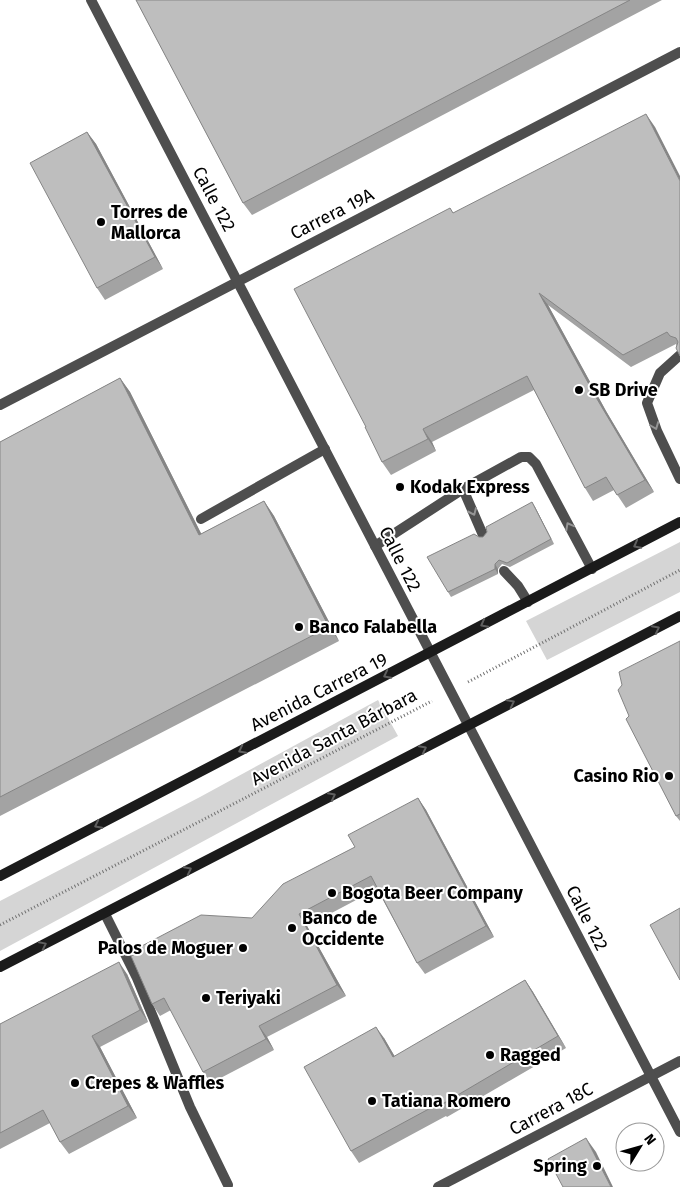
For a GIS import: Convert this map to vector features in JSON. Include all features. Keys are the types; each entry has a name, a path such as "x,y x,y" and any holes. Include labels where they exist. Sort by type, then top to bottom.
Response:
{"main road":[{"name":"Avenida Carrera 19","path":"0,876 680,522"},
{"path":"0,967 680,616"}],"street":[{"name":"Calle 122","path":"92,0 680,1132"},
{"name":"Carrera 19A","path":"0,405 680,52"},
{"path":"680,355 660,373 647,402 657,431 680,479"},
{"path":"201,519 326,450"},
{"path":"375,546 463,489 521,456 529,457 536,464 592,568"},
{"path":"463,489 483,535"},
{"path":"504,571 518,586 528,602"},
{"path":"105,914 137,978 190,1107 228,1184"},
{"name":"Carrera 18C","path":"438,1187 680,1061"}],"path":[{"name":"Avenida Santa Bárbara","path":"0,926 680,570"}],"shaded area":[{"path":"680,542 680,592 547,660 526,621"},
{"path":"378,700 398,736 0,951 0,901 200,797"}],"building":[{"path":"136,0 630,0 243,203"},
{"path":"646,114 680,181 680,356 676,348 678,342 676,338 670,336 667,332 623,355 539,293 597,399 645,480 617,495 606,477 585,488 527,376 423,429 428,439 382,462 366,427 294,289 450,208 453,213"},
{"name":"Torres de Mallorca","path":"87,132 155,257 97,288 30,163"},
{"path":"120,378 199,535 264,501 329,627 0,797 0,442"},
{"path":"532,502 551,539 507,563 499,560 495,564 495,569 448,592 427,557 474,534 483,537 487,532 486,527"},
{"name":"Casino Rio","path":"680,641 680,814 676,816 626,719 629,716 618,690 622,685 619,672"},
{"path":"418,798 486,926 417,963 371,876 299,914 337,985 259,1026 266,1039 203,1072 164,998 152,1004 131,956 140,952 138,948 201,915 252,918 283,884 355,847 348,835"},
{"path":"680,908 680,980 650,925"},
{"name":"Crepes & Waffles","path":"119,962 140,1010 92,1036 128,1106 60,1142 43,1110 0,1133 0,1024"},
{"path":"525,980 558,1036 439,1106 438,1104 351,1151 304,1067 376,1027 393,1057"},
{"path":"586,1138 611,1187 563,1187 548,1159"}],"place":[{"name":"Torres de Mallorca","path":"101,222"},
{"name":"SB Drive","path":"579,390"},
{"name":"Kodak Express","path":"400,487"},
{"name":"Banco Falabella","path":"299,627"},
{"name":"Casino Rio","path":"669,776"},
{"name":"Bogota Beer Company","path":"332,893"},
{"name":"Banco de Occidente","path":"292,928"},
{"name":"Palos de Moguer","path":"243,948"},
{"name":"Teriyaki","path":"206,998"},
{"name":"Ragged","path":"490,1055"},
{"name":"Crepes & Waffles","path":"75,1083"},
{"name":"Tatiana Romero","path":"372,1101"},
{"name":"Spring","path":"597,1166"}]}
